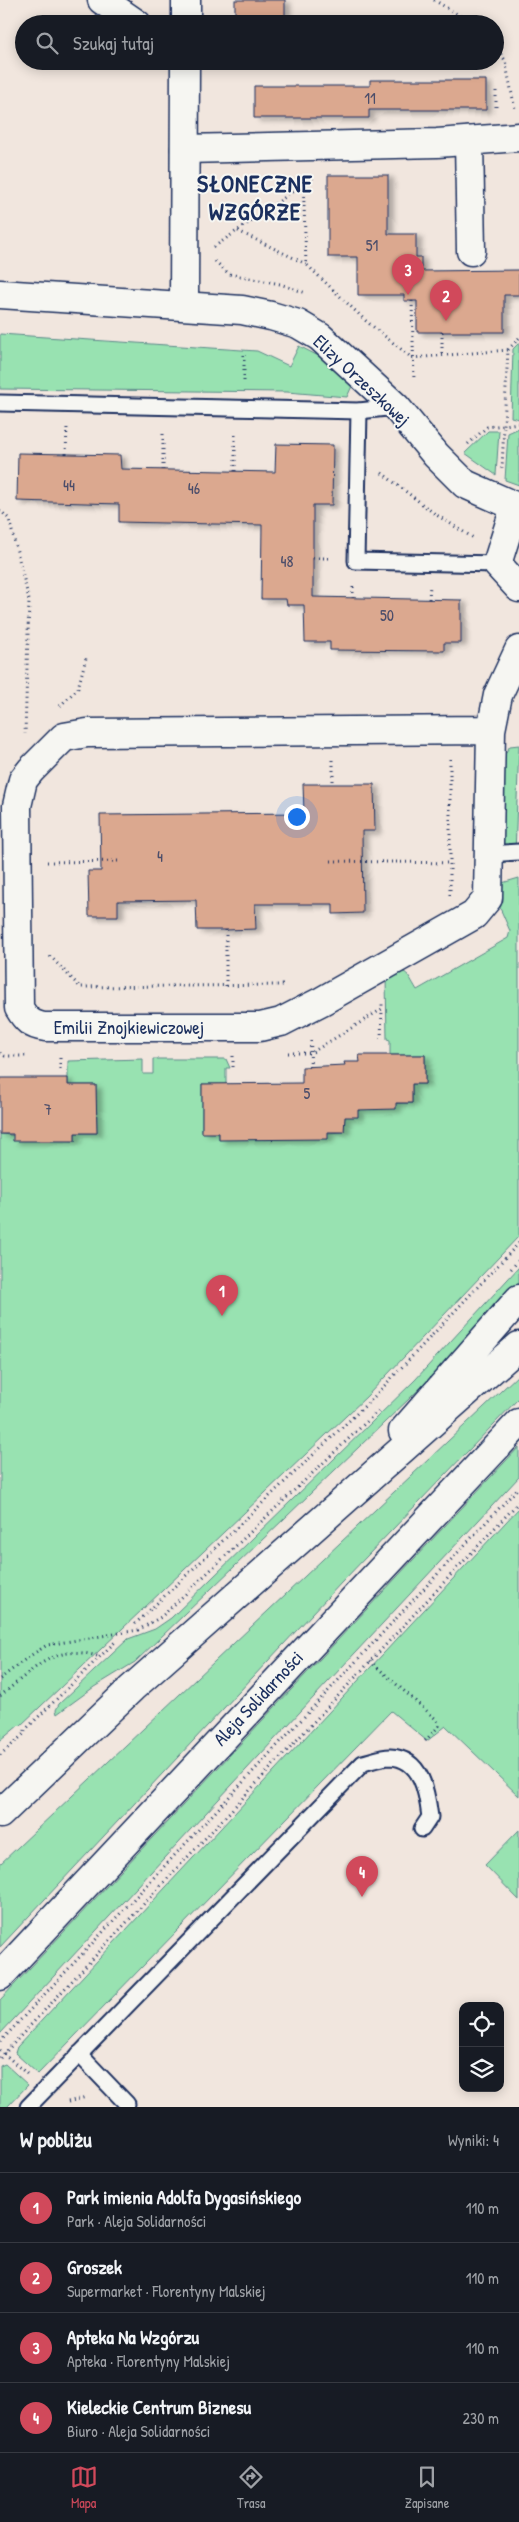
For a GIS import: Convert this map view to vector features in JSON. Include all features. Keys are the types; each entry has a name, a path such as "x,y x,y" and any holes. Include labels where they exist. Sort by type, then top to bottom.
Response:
{"street":[{"path":"102,0 124,15"},
{"path":"186,0 186,15"},
{"path":"184,305 186,70"},
{"path":"185,149 469,141 517,127"},
{"path":"469,141 471,251"},
{"name":"Elizy Orzeszkowej","path":"0,294 242,310 298,324 320,337 396,407 436,455 465,484 517,508"},
{"path":"517,508 499,560 519,588"},
{"name":"Emilii Znojkiewiczowej","path":"491,730 87,733 64,737 31,770 19,791 17,806 19,1008 26,1020 35,1025 46,1027 260,1027 280,1022 322,1001 480,910 488,898 491,730 498,695 519,650"},
{"path":"347,1497 519,1299"},
{"path":"0,1814 132,1688 347,1497 471,1391 519,1346"},
{"name":"Aleja Solidarności","path":"0,1976 188,1773 519,1423"}],"lane":[{"path":"0,403 360,411 396,407"},
{"path":"360,411 356,561 499,560"},
{"path":"488,854 519,852"},
{"path":"28,2107 363,1763 391,1757 412,1765 426,1787 430,1817 422,1829"},
{"path":"79,2054 127,2104"}],"path":[{"path":"434,0 458,15"},
{"path":"504,59 515,101 517,127"},
{"path":"183,262 202,255 303,187 336,158 337,145"},
{"path":"304,146 303,187 306,264"},
{"path":"238,231 306,264 366,322 412,358 508,350"},
{"path":"412,302 414,387"},
{"path":"442,332 442,355"},
{"path":"502,472 508,350 519,338"},
{"path":"244,355 244,409"},
{"path":"66,454 67,418"},
{"path":"466,445 487,427 519,423"},
{"path":"163,428 163,470"},
{"path":"235,429 235,472"},
{"path":"375,468 499,560"},
{"path":"0,510 10,519 29,600 24,744"},
{"path":"313,558 342,558"},
{"path":"54,712 78,688 86,658"},
{"path":"450,756 450,900"},
{"path":"333,757 334,784"},
{"path":"331,860 450,863"},
{"path":"42,862 122,861"},
{"path":"226,930 226,986"},
{"path":"46,952 80,987 289,985"},
{"path":"382,1010 382,1040"},
{"path":"310,1053 310,1067"},
{"path":"233,1054 233,1068"},
{"path":"60,1056 60,1069"},
{"path":"135,1624 371,1400 519,1243"},
{"path":"504,1276 519,1260"},
{"path":"0,1679 27,1658 48,1645 138,1630 161,1618 381,1408"},
{"path":"0,2042 519,1487"},
{"path":"0,2058 519,1502"},
{"path":"0,1755 6,1752 24,1734 25,1730 116,1641"},
{"path":"0,1696 34,1668 53,1656 67,1652 84,1652 100,1657"},
{"path":"370,1661 437,1720 439,1726 404,1762"},
{"path":"0,2050 26,2073"}],"green space":[{"path":"0,334 257,351 289,366 299,346 332,363 352,386 347,397 287,392 0,389"},
{"path":"519,343 519,419 511,417 513,349"},
{"path":"519,428 519,485 505,480 508,433"},
{"path":"488,431 499,431 496,475 465,453"},
{"path":"519,745 515,854 502,865 502,758 510,746"},
{"path":"519,878 519,1236 367,1396 20,1726 0,1741 0,1134 75,1141 75,1133 97,1133 96,1085 68,1085 68,1061 143,1059 143,1074 153,1074 153,1059 226,1059 230,1068 226,1068 226,1084 202,1084 202,1132 219,1133 219,1139 344,1132 345,1117 353,1113 377,1105 412,1103 412,1084 425,1084 425,1055 390,1055 390,1040 387,1039 386,978 398,972 405,973 417,990 508,938 510,931 500,908 502,883"},
{"path":"519,1267 519,1284 435,1374 135,1662 94,1687 57,1714 56,1710 59,1704 128,1639 155,1629 171,1618 415,1380"},
{"path":"519,1374 519,1398 342,1582 0,1947 0,1864"},
{"path":"519,1447 519,1477 0,2034 0,2000"},
{"path":"519,1508 519,1796 446,1726 427,1741 391,1711 38,2074 15,2053 17,2047"},
{"path":"519,1830 519,1900 485,1865"},
{"path":"5,2064 28,2085 7,2107 0,2107 0,2066"}],"building":[{"path":"235,0 285,0 285,15 235,15"},
{"path":"370,80 486,80 486,110 369,110 369,118 254,118 254,86 370,86"},
{"path":"328,175 388,175 388,234 416,234 416,257 421,257 421,271 519,270 519,295 504,295 504,332 417,332 417,301 404,301 404,295 358,295 358,257 328,257"},
{"path":"276,444 333,445 332,505 313,505 313,597 461,600 461,643 444,643 444,651 330,650 330,642 305,642 304,605 287,605 286,599 261,599 262,525 119,522 119,504 17,501 18,453 120,455 121,469 275,472"},
{"path":"303,784 374,784 375,831 362,831 363,913 333,914 333,904 255,904 256,929 226,930 197,930 196,900 118,901 118,916 89,916 88,871 101,871 100,815 304,813"},
{"path":"359,1055 425,1055 425,1084 412,1084 412,1103 396,1103 396,1109 358,1110 358,1117 345,1117 344,1132 328,1132 328,1139 219,1140 219,1133 202,1133 202,1084 302,1083 302,1067 345,1065 344,1062 360,1062"},
{"path":"0,1078 68,1078 68,1085 96,1085 97,1133 75,1133 75,1141 13,1141 13,1134 0,1134"}],"place":[{"name":"Apteka Na Wzgórzu","path":"408,295"},
{"name":"Groszek","path":"446,321"},
{"name":"Park imienia Adolfa Dygasińskiego","path":"222,1316"},
{"name":"Kieleckie Centrum Biznesu","path":"362,1897"}],"district":[{"name":"SŁONECZNE WZGÓRZE","path":"255,197"}]}
